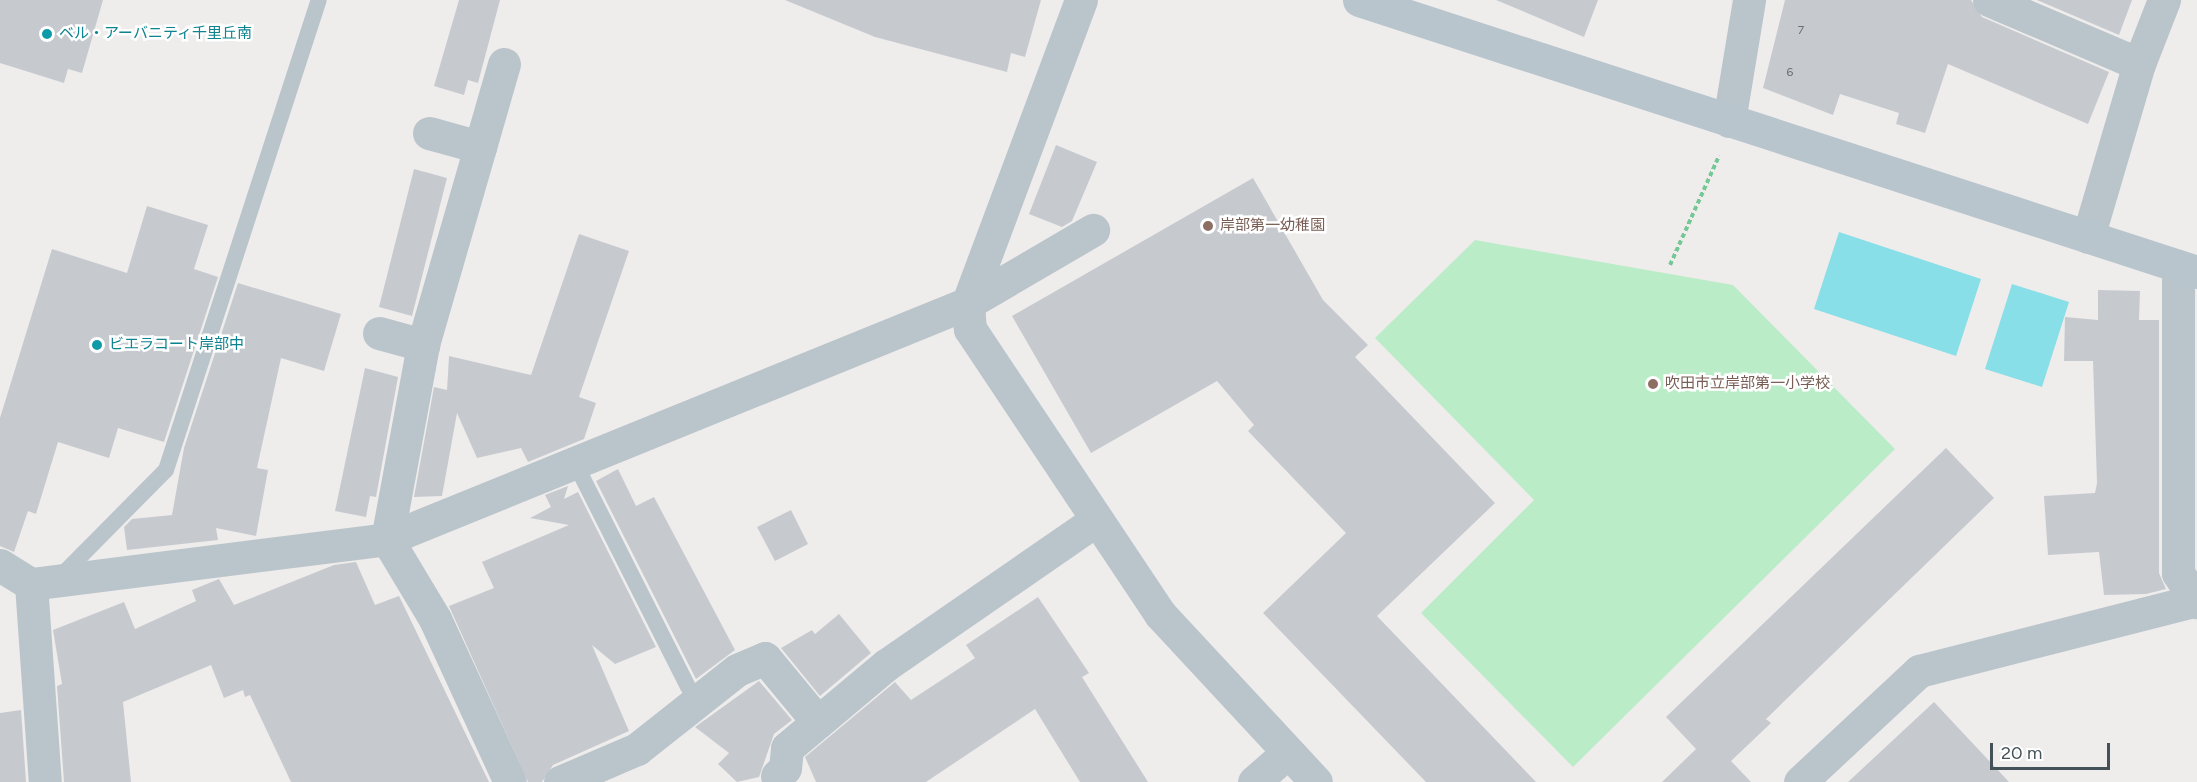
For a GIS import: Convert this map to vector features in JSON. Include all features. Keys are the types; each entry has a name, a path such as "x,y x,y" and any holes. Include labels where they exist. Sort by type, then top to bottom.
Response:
{"street":[{"path":"1081,0 968,303 970,329 1095,521 1160,614 1316,782"},
{"path":"1359,0 1725,135 2088,237 2188,269 2178,573 2197,601 1919,671 1800,782"},
{"path":"1725,135 1749,0"},
{"path":"1989,0 2139,64"},
{"path":"2088,237 2139,64 2164,0"},
{"path":"504,64 423,345 387,539 435,619 510,782"},
{"path":"429,133 480,147"},
{"path":"0,565 44,582 387,539 968,303 1093,230"},
{"path":"379,333 423,345"},
{"path":"777,776 784,768 787,748 920,640 1095,521"},
{"path":"44,582 45,782"},
{"path":"560,782 655,738 737,670 765,658 818,722"},
{"path":"1254,782 1287,753"}],"lane":[{"path":"44,582 166,470 319,0"},
{"path":"575,463 688,687"}],"path":[{"path":"1670,265 1725,135"}],"green space":[{"path":"1475,240 1733,285 1895,449 1573,767 1421,613 1534,500 1375,338"}],"water":[{"path":"1839,232 1981,279 1956,356 1814,309"},
{"path":"2012,284 2069,302 2042,387 1985,369"}],"building":[{"name":"ベル・アーバニティ千里丘南","path":"0,0 103,0 82,73 68,69 64,83 0,63"},
{"path":"459,0 500,0 478,83 468,80 464,95 434,86"},
{"path":"785,0 1041,0 1025,57 1011,53 1007,72 875,37"},
{"path":"1496,0 1598,0 1584,37"},
{"path":"1785,0 1971,0 1982,17 2109,72 2088,124 1948,64 1925,133 1896,124 1899,113 1840,94 1833,115 1763,88"},
{"path":"2037,0 2132,0 2119,35"},
{"path":"1056,145 1097,162 1072,221 1062,227 1029,214"},
{"path":"414,169 447,178 412,316 379,307"},
{"path":"1253,178 1323,300 1368,345 1355,357 1495,503 1377,616 1536,782 1426,782 1263,613 1346,533 1248,431 1254,425 1217,381 1091,453 1012,316"},
{"name":"ビエラコート岸部中","path":"147,206 208,225 194,269 218,277 164,442 118,428 109,458 58,442 36,514 28,511 14,552 0,546 0,418 52,249 127,273"},
{"path":"579,234 629,251 579,397 596,403 584,439 528,462 521,448 477,458 457,413 442,496 414,497 434,387 447,390 449,356 531,375"},
{"path":"238,283 341,314 324,371 281,358 257,468 268,470 256,536 216,528 218,540 127,550 124,527 132,519 172,515 184,448"},
{"path":"2098,290 2140,291 2139,320 2159,320 2159,573 2166,589 2146,594 2104,595 2099,552 2048,555 2044,496 2095,493 2097,483 2093,361 2064,361 2065,317 2098,320"},
{"path":"365,368 398,377 376,497 370,496 366,517 335,511"},
{"path":"1946,448 1994,498 1766,719 1771,723 1731,761 1751,782 1662,782 1696,749 1666,717"},
{"path":"618,469 636,506 654,497 735,650 696,679 596,481"},
{"path":"568,486 564,499 578,492 656,647 615,664 592,645 629,731 553,765 542,782 528,782 449,606 494,588 482,562 569,525 530,518 551,507 545,495"},
{"path":"791,510 808,544 775,561 757,527"},
{"path":"356,562 375,605 399,596 489,782 291,782 250,695 245,697 243,690 224,698 211,665 123,702 131,782 64,782 57,686 62,684 53,630 124,602 135,629 196,601 192,590 219,579 234,605 334,565"},
{"path":"1038,597 1089,673 1082,677 1148,782 1080,782 1035,709 926,782 816,782 805,757 895,682 911,700 975,658 966,645"},
{"path":"839,614 871,653 820,696 781,648 812,630 815,634"},
{"path":"759,681 792,720 774,734 759,777 737,782 718,764 729,753 695,727"},
{"path":"1934,702 2009,782 1848,782"},
{"path":"21,710 26,782 0,782 0,713"}],"place":[{"name":"ベル・アーバニティ千里丘南","path":"47,34"},
{"name":"岸部第一幼稚園","path":"1208,226"},
{"name":"ビエラコート岸部中","path":"97,345"},
{"name":"吹田市立岸部第一小学校","path":"1653,384"}]}
